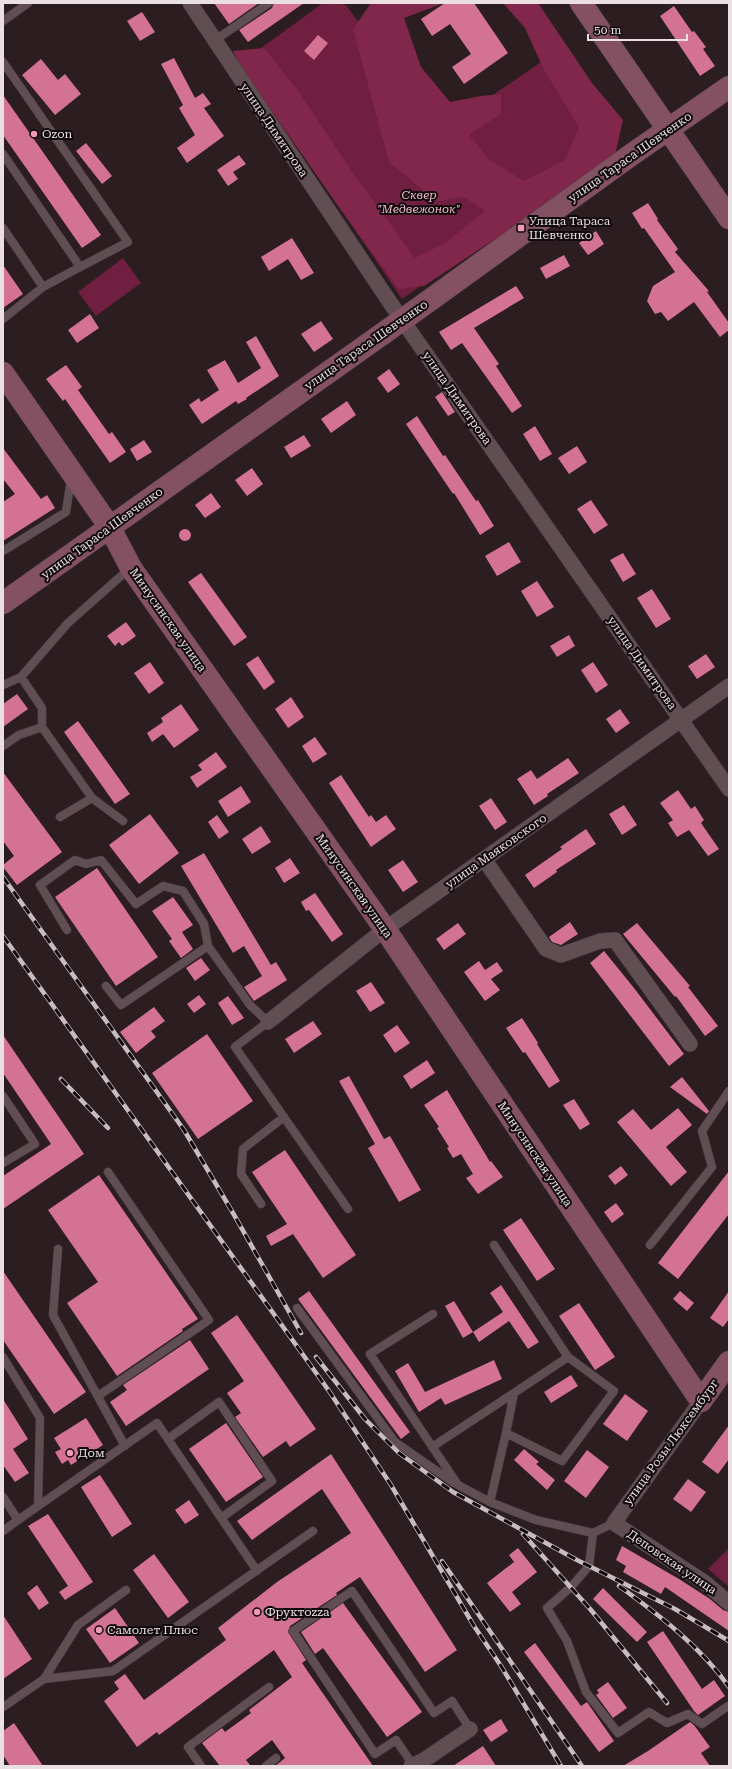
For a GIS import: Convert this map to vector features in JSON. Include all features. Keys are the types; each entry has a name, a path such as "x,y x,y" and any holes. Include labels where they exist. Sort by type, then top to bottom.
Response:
{"street":[{"name":"улица Димитрова","path":"190,3 214,41 402,319 729,789"},
{"path":"581,3 729,218"},
{"name":"улица Тараса Шевченко","path":"3,604 109,526 729,87"},
{"name":"Минусинская улица","path":"3,373 109,526 131,568 384,929 701,1401"},
{"name":"улица Маяковского","path":"268,1022 384,929 729,686"},
{"path":"484,859 546,948 561,955 600,940 615,940 690,1044"},
{"name":"улица Розы Люксембург","path":"614,1523 729,1362"},
{"name":"Деповская улица","path":"614,1523 704,1582 729,1603"},
{"path":"419,1764 470,1728"}],"lane":[{"path":"3,21 28,3"},
{"path":"214,41 269,3"},
{"path":"3,62 128,242 43,287 3,318"},
{"path":"3,154 80,267"},
{"path":"3,228 43,287"},
{"path":"3,552 66,512 72,472"},
{"path":"3,685 21,677 68,623 131,568"},
{"path":"21,677 42,708 42,727 92,798 124,821"},
{"path":"3,746 19,735 42,727"},
{"path":"60,817 92,798"},
{"path":"67,930 40,885 76,860 86,864 101,860 136,904 163,886 183,891 204,924 208,946 250,1005 268,1022 235,1046 348,1209"},
{"path":"106,986 121,1005 208,946"},
{"path":"650,1245 712,1166 702,1131 729,1091"},
{"path":"3,1096 35,1144 3,1164"},
{"path":"261,1204 241,1174 243,1149 284,1117"},
{"path":"98,1396 209,1320 108,1172"},
{"path":"494,1245 568,1357 614,1391 562,1461 506,1433"},
{"path":"58,1249 53,1315 124,1446"},
{"path":"297,1308 395,1442 458,1485 490,1502 536,1520 593,1533 614,1523"},
{"path":"433,1314 370,1354 458,1485"},
{"path":"3,1356 40,1418 38,1506"},
{"path":"432,1447 568,1357"},
{"path":"490,1502 514,1392"},
{"path":"168,1439 219,1402 268,1474 272,1481 221,1518"},
{"path":"3,1531 157,1423 257,1571"},
{"path":"3,1497 18,1520"},
{"path":"44,1679 113,1671 313,1531"},
{"path":"593,1533 589,1566 571,1587 547,1608 567,1641 586,1692 618,1732 649,1712 667,1723 688,1714 702,1724 728,1706"},
{"path":"3,1707 44,1679 78,1625 126,1590"},
{"path":"419,1764 396,1740 375,1754 293,1631 352,1591 434,1713 452,1701 470,1728"},
{"path":"201,1766 188,1748 269,1687"},
{"path":"266,1766 276,1758"}],"green space":[{"name":"Сквер \"Медвежонок\"","path":"323,3 341,3 347,6 436,134 547,58 609,150 402,299 242,62"},
{"path":"123,258 141,283 96,316 78,292"},
{"path":"729,1548 729,1587 708,1569"}],"shaded area":[{"path":"371,3 444,3 404,18 421,67 450,102 501,94 501,114 469,135 490,160 524,181 565,160 579,127 544,70 525,28 503,3 538,3 592,83 623,120 614,160 424,286 399,289 360,237 240,66 233,51 264,48 297,89 353,173 415,258 445,243 485,211 464,197 436,201 389,162 353,29"}],"building":[{"path":"214,3 259,3 229,24"},
{"path":"274,3 304,3 248,42 239,30 272,8"},
{"path":"445,3 474,3 508,53 464,84 452,67 471,54 450,24 432,36 421,19"},
{"path":"674,6 692,32 694,31 706,47 703,49 715,66 700,76 660,16"},
{"path":"142,12 155,32 140,41 127,21"},
{"path":"318,35 328,43 314,60 304,51"},
{"path":"174,58 195,98 203,93 211,104 204,108 224,136 187,163 177,148 195,135 179,108 183,105 161,64"},
{"path":"41,59 58,80 65,74 81,94 55,115 22,75"},
{"path":"3,95 101,235 82,248 3,135"},
{"path":"86,143 112,176 102,184 76,151"},
{"path":"239,155 246,164 233,172 238,179 228,186 217,170"},
{"path":"648,203 658,219 657,220 678,249 675,252 709,291 707,292 729,323 729,330 720,337 694,302 668,321 661,312 655,314 647,301 653,286 675,272 644,228 642,229 632,213"},
{"path":"596,231 604,244 588,255 579,243"},
{"path":"292,238 314,273 301,280 288,259 269,271 261,257"},
{"path":"564,255 570,266 546,279 540,268"},
{"path":"3,265 23,294 3,308"},
{"path":"516,286 524,298 474,328 499,364 496,366 522,406 512,413 462,343 451,350 439,332"},
{"path":"90,314 99,328 77,343 68,330"},
{"path":"321,321 333,339 314,352 301,334"},
{"path":"256,336 279,376 246,398 247,399 238,404 236,401 202,424 189,405 199,398 201,402 219,390 207,370 225,360 238,383 261,368 246,342"},
{"path":"66,365 82,387 78,390 109,434 112,432 126,452 110,463 65,399 63,401 46,379"},
{"path":"389,369 400,384 388,393 377,378"},
{"path":"442,392 455,412 448,416 435,397"},
{"path":"347,401 356,415 331,433 321,419"},
{"path":"417,416 443,456 445,455 476,501 478,500 494,526 480,535 454,493 453,494 406,424"},
{"path":"535,426 552,454 540,461 523,434"},
{"path":"304,435 311,446 291,458 284,447"},
{"path":"144,440 152,452 137,461 130,449"},
{"path":"577,446 587,462 569,474 558,458"},
{"path":"3,448 41,499 47,495 55,508 3,541 3,502 15,494 3,479"},
{"path":"252,468 263,484 247,496 235,480"},
{"path":"211,493 221,507 205,518 195,505"},
{"path":"591,500 608,525 594,534 577,509"},
{"path":"187,529 190,530 190,540 183,541 180,540 179,533 180,530"},
{"path":"509,542 521,562 497,576 485,556"},
{"path":"623,553 636,574 623,582 610,560"},
{"path":"201,573 247,637 234,646 188,582"},
{"path":"537,581 554,607 537,617 521,591"},
{"path":"652,589 671,619 656,628 637,598"},
{"path":"126,622 136,636 122,646 119,642 115,646 107,636"},
{"path":"569,635 575,646 557,657 550,646"},
{"path":"706,654 715,667 697,679 688,666"},
{"path":"258,656 275,682 264,690 246,664"},
{"path":"150,662 164,683 149,694 134,673"},
{"path":"593,662 608,685 596,693 581,670"},
{"path":"17,694 28,709 3,727 3,704"},
{"path":"291,697 304,717 288,728 275,709"},
{"path":"181,704 199,730 174,748 163,734 152,742 147,733 163,722 161,718"},
{"path":"620,709 630,723 616,733 606,719"},
{"path":"78,721 130,794 115,804 64,732"},
{"path":"315,737 327,754 313,763 302,746"},
{"path":"216,752 227,767 197,788 190,777 202,770 198,765"},
{"path":"568,758 579,773 547,794 548,796 534,805 517,779 531,770 537,779"},
{"path":"3,772 62,852 17,885 3,867 3,865 14,856 3,841"},
{"path":"341,775 369,817 371,815 376,822 386,815 396,829 371,847 329,783"},
{"path":"241,786 251,802 228,817 218,801"},
{"path":"678,790 691,809 695,806 704,820 701,823 719,849 708,856 689,830 677,837 668,823 673,820 660,803"},
{"path":"491,798 507,822 495,830 479,806"},
{"path":"624,805 637,825 622,835 609,814"},
{"path":"150,814 179,853 139,884 109,845"},
{"path":"217,815 229,832 219,839 208,822"},
{"path":"261,826 271,842 252,854 242,839"},
{"path":"586,829 596,844 556,870 557,872 534,888 525,875 562,849 560,847"},
{"path":"204,853 271,965 276,962 287,980 254,1001 244,987 262,976 244,946 233,953 181,866"},
{"path":"290,858 300,873 284,883 275,868"},
{"path":"403,860 418,882 403,892 388,870"},
{"path":"97,868 158,957 116,986 55,897"},
{"path":"315,893 343,934 332,942 309,910 306,911 301,902"},
{"path":"173,897 193,925 182,932 193,949 181,958 169,941 172,939 152,911"},
{"path":"570,922 578,934 561,945 552,942 549,937"},
{"path":"458,923 466,934 444,950 436,939"},
{"path":"637,923 690,986 688,987 718,1026 705,1036 676,996 675,997 623,934"},
{"path":"604,951 684,1054 669,1066 590,963"},
{"path":"201,958 210,970 195,981 186,968"},
{"path":"479,961 485,970 497,962 503,971 491,979 500,990 485,1001 464,972"},
{"path":"371,982 385,1003 370,1012 356,991"},
{"path":"199,995 206,1004 194,1013 187,1004"},
{"path":"228,996 244,1018 232,1025 218,1003"},
{"path":"154,1007 165,1021 151,1031 156,1037 136,1053 120,1032"},
{"path":"522,1018 560,1081 549,1088 525,1052 523,1053 506,1028"},
{"path":"313,1021 322,1034 294,1053 285,1039"},
{"path":"397,1025 410,1043 395,1053 383,1035"},
{"path":"207,1034 253,1101 198,1139 152,1073"},
{"path":"3,1035 84,1154 3,1209 3,1176 51,1144 3,1073"},
{"path":"427,1060 435,1073 411,1089 403,1076"},
{"path":"349,1076 384,1139 390,1136 421,1190 399,1202 368,1148 375,1144 339,1081"},
{"path":"682,1077 709,1111 707,1114 670,1087"},
{"path":"447,1090 490,1162 491,1161 503,1177 478,1194 466,1178 473,1174 461,1154 453,1158 447,1148 449,1147 437,1128 439,1127 424,1105"},
{"path":"574,1099 590,1124 580,1130 563,1105"},
{"path":"678,1108 692,1125 666,1147 687,1172 671,1186 617,1122 633,1109 651,1130"},
{"path":"285,1150 356,1255 323,1278 293,1234 271,1246 266,1236 287,1224 252,1172"},
{"path":"621,1166 628,1175 615,1185 608,1176"},
{"path":"729,1171 729,1214 678,1279 658,1263"},
{"path":"99,1175 198,1319 117,1376 67,1303 98,1282 48,1210"},
{"path":"616,1203 624,1214 612,1223 604,1212"},
{"path":"521,1218 555,1269 537,1281 503,1230"},
{"path":"3,1271 86,1392 54,1414 3,1340"},
{"path":"501,1285 539,1342 528,1349 509,1321 479,1342 473,1332 503,1312 490,1293"},
{"path":"309,1291 410,1432 401,1439 298,1299"},
{"path":"680,1291 694,1303 687,1311 673,1299"},
{"path":"729,1291 729,1319 723,1327 710,1318"},
{"path":"454,1301 473,1332 463,1338 445,1306"},
{"path":"579,1303 615,1357 595,1370 559,1316"},
{"path":"237,1315 316,1429 290,1447 286,1441 263,1457 235,1417 241,1413 227,1393 244,1381 211,1333"},
{"path":"190,1340 209,1369 126,1426 110,1402 127,1390 123,1385"},
{"path":"494,1360 502,1379 445,1405 441,1398 419,1412 395,1371 408,1363 425,1392"},
{"path":"571,1375 578,1386 551,1403 544,1392"},
{"path":"625,1394 648,1411 627,1441 603,1424"},
{"path":"3,1399 28,1439 13,1449 29,1473 15,1482 3,1465"},
{"path":"86,1418 103,1445 71,1465 68,1460 62,1464 55,1452 61,1449 54,1438"},
{"path":"226,1423 263,1477 226,1502 189,1449"},
{"path":"729,1425 729,1459 718,1474 702,1462"},
{"path":"524,1449 539,1462 536,1464 555,1480 547,1490 514,1460"},
{"path":"587,1450 609,1467 586,1498 564,1481"},
{"path":"331,1454 457,1650 425,1672 360,1577 336,1593 337,1595 290,1626 288,1632 306,1660 302,1663 373,1766 275,1766 285,1758 272,1740 246,1760 251,1766 220,1766 202,1743 222,1728 225,1732 251,1713 249,1710 292,1677 274,1650 159,1735 157,1732 137,1747 104,1701 119,1689 114,1682 125,1674 144,1700 226,1640 218,1628 277,1582 351,1533 322,1489 252,1540 237,1521"},
{"path":"100,1475 132,1524 112,1537 81,1487"},
{"path":"688,1479 706,1492 691,1512 673,1499"},
{"path":"189,1500 199,1515 185,1524 175,1510"},
{"path":"48,1514 93,1582 65,1600 59,1592 68,1586 28,1526"},
{"path":"622,1546 679,1579 710,1599 723,1610 729,1612 729,1631 665,1587 661,1594 623,1572 626,1566 616,1560"},
{"path":"518,1548 537,1572 512,1592 521,1604 510,1612 487,1583 514,1562 509,1555"},
{"path":"154,1554 189,1602 168,1618 133,1570"},
{"path":"37,1585 49,1603 39,1610 27,1593"},
{"path":"603,1588 647,1632 637,1642 593,1599"},
{"path":"343,1603 422,1712 387,1737 323,1648 315,1654 301,1632"},
{"path":"115,1608 139,1643 110,1663 86,1629"},
{"path":"3,1615 32,1659 3,1679"},
{"path":"663,1631 702,1689 714,1680 725,1696 698,1715 647,1642"},
{"path":"535,1643 581,1706 587,1702 614,1741 599,1752 524,1652"},
{"path":"608,1682 627,1708 613,1718 596,1695 599,1693 597,1690"},
{"path":"501,1719 508,1731 491,1742 483,1730"},
{"path":"690,1722 694,1725 710,1747 701,1753 710,1766 623,1766 648,1751"},
{"path":"14,1723 43,1766 10,1766 3,1755 3,1731"},
{"path":"483,1746 496,1766 453,1766"}],"railway":[{"path":"3,877 184,1130 301,1333"},
{"path":"3,936 329,1391 391,1485 474,1626 501,1666 561,1766"},
{"path":"61,1079 108,1128"},
{"path":"316,1357 365,1419 399,1453 453,1492 577,1560 675,1609 729,1641"},
{"path":"523,1534 591,1610 667,1703"},
{"path":"442,1561 582,1766"},
{"path":"619,1586 678,1632 718,1672 729,1687"}],"place":[{"name":"Ozon","path":"34,134"},
{"name":"Улица Тараса Шевченко","path":"521,228"},
{"name":"Дом","path":"70,1453"},
{"name":"Фруктоzzа","path":"257,1612"},
{"name":"Самолет Плюс","path":"99,1630"}]}
